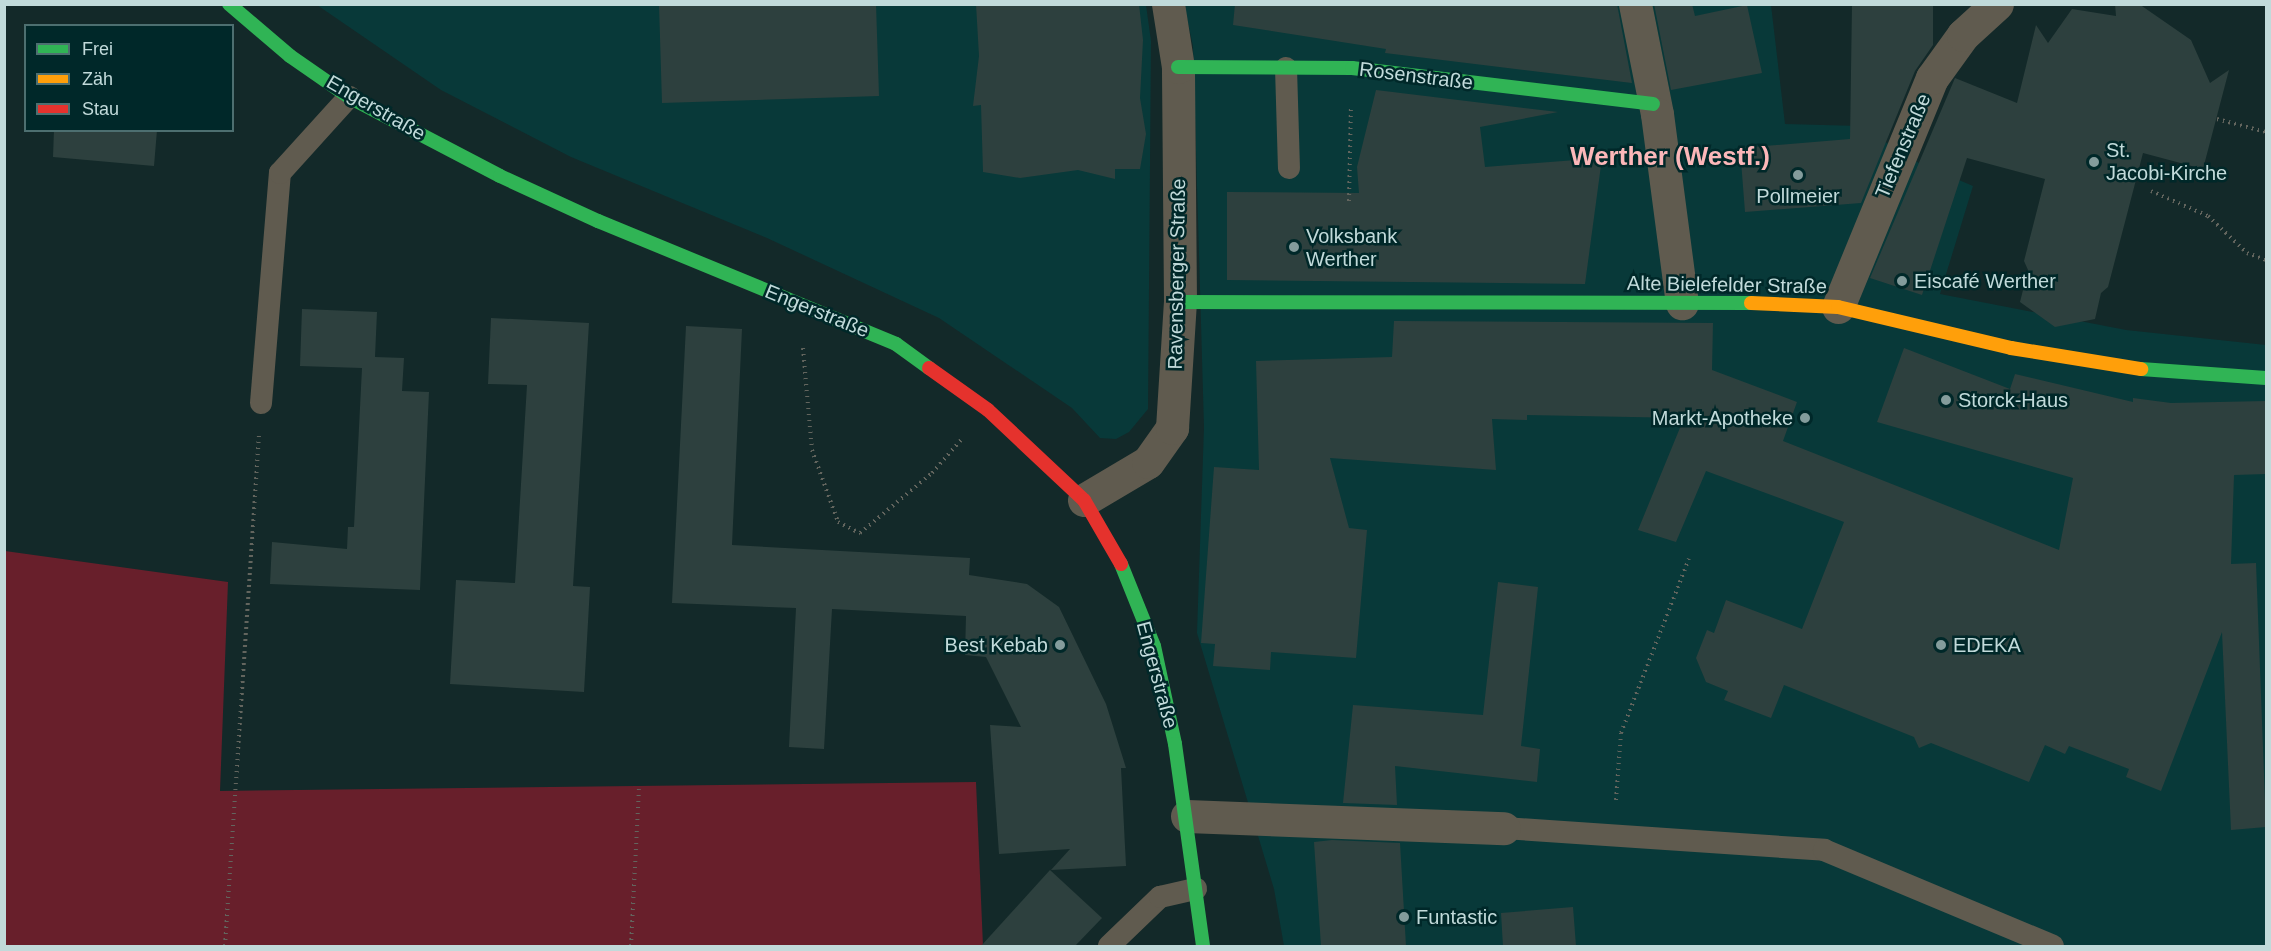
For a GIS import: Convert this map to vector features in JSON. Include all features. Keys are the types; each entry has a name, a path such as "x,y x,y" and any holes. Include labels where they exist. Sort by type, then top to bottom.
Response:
{"street":[{"name":"Engerstraße","path":"229,4 290,56 349,97 500,176 896,344 988,410 1084,500 1120,561 1154,646 1187,816 1203,946"},
{"name":"Ravensberger Straße","path":"1084,500 1148,462 1172,428 1180,302 1178,67 1168,4"},
{"path":"1635,4 1653,104 1682,303"},
{"name":"Tiefenstraße","path":"1838,307 1932,78 1963,35 1997,4"},
{"name":"Rosenstraße","path":"1178,67 1352,68 1653,104"},
{"name":"Alte Bielefelder Straße","path":"1180,302 1682,303 1838,307 2011,348 2108,365 2199,375 2266,378"},
{"path":"1187,816 1504,828"}],"lane":[{"path":"1286,68 1289,168"},
{"path":"261,403 280,173 349,97"},
{"path":"1504,828 1613,837 1785,845 1844,856 2053,946"},
{"path":"1109,946 1160,897 1196,889"}],"path":[{"path":"1349,201 1352,68"},
{"path":"2217,119 2266,132"},
{"path":"2151,191 2208,216 2247,253 2266,260"},
{"path":"812,309 803,346 805,397 812,450 838,522 860,533 932,473 956,446"},
{"path":"225,946 261,403"},
{"path":"1613,837 1621,733 1689,559"},
{"path":"631,946 639,789"}],"shaded area":[{"path":"317,5 1146,5 1151,41 1148,409 1129,432 1116,439 1100,438 1072,408 939,318 767,238 571,157 441,90"},
{"path":"1184,5 1771,5 1785,124 1860,126 1919,163 1973,186 1940,294 2126,330 2266,345 2266,946 1284,946 1274,889 1197,633 1204,427 1193,46"},
{"path":"5,551 228,582 220,791 976,782 983,946 5,946"}],"building":[{"path":"659,4 876,4 879,96 662,103"},
{"path":"976,4 1139,4 1143,40 1140,98 1146,134 1140,169 1115,169 1115,179 1078,170 1020,178 983,172 981,105 973,106 979,56"},
{"path":"1235,4 1617,4 1632,83 1385,53 1386,49 1233,25"},
{"path":"1654,4 1692,4 1695,16 1747,5 1762,73 1671,90"},
{"path":"1852,4 1933,4 1933,45 1915,71 1861,203 1745,212 1740,148 1850,139"},
{"name":"St. Jacobi-Kirche","path":"2115,4 2139,4 2191,40 2210,83 2229,70 2203,169 2143,153 2108,287 2101,293 2095,319 2055,327 2020,302 2028,270 2024,261 2045,179 1967,158 1922,295 1870,278 1955,78 2017,103 2036,25 2048,43 2072,9 2116,16"},
{"path":"1376,90 1558,112 1480,127 1485,167 1602,158 1585,284 1227,280 1227,192 1359,193 1357,167"},
{"path":"54,132 157,132 154,166 53,157"},
{"path":"302,309 377,312 375,357 404,358 402,391 429,392 420,590 270,584 272,542 347,549 348,527 354,527 362,368 300,366"},
{"path":"491,318 589,323 573,586 590,587 584,692 450,684 456,580 515,583 527,385 488,384"},
{"path":"1394,321 1713,323 1712,370 1797,402 1783,441 2059,550 2073,478 1877,422 1904,348 2010,389 2015,374 2133,402 2133,398 2171,403 2266,401 2266,474 2234,475 2231,564 2256,563 2266,827 2231,830 2222,632 2161,791 2126,777 2129,769 2069,746 2065,754 2045,745 2029,782 1931,743 1919,748 1914,737 1784,685 1771,718 1724,700 1728,691 1706,682 1696,658 1707,630 1714,633 1726,600 1802,629 1844,522 1706,471 1676,542 1638,530 1684,418 1527,415 1527,420 1492,419 1496,470 1330,458 1349,528 1367,530 1356,658 1271,652 1270,670 1213,666 1215,644 1201,643 1214,467 1259,470 1256,361 1392,357"},
{"path":"686,326 742,329 732,545 970,558 969,575 1027,584 1059,607 1106,704 1126,768 1121,768 1126,866 1051,870 1070,849 999,854 990,725 1021,727 986,657 965,655 966,616 832,609 824,749 789,747 796,608 672,603"},
{"path":"1498,582 1538,587 1521,746 1540,749 1537,782 1395,766 1397,805 1343,803 1353,705 1483,715"},
{"path":"1332,840 1400,843 1406,946 1321,946 1314,842"},
{"path":"1050,870 1102,918 1075,946 981,946"},
{"path":"1573,907 1576,946 1503,946 1501,913"}],"traffic: fast":[{"path":"229,4 290,56 349,97 500,176 598,221 896,344 929,368"},
{"path":"1178,67 1352,68 1653,104"},
{"path":"1180,302 1751,303"},
{"path":"2141,369 2266,378"},
{"path":"1121,564 1154,646 1175,744 1203,946"}],"traffic: slow":[{"path":"1751,303 1838,307 2011,348 2141,369"}],"traffic: jam":[{"path":"929,368 988,410 1084,500 1121,564"}],"place":[{"name":"St. Jacobi-Kirche","path":"2094,162"},
{"name":"Pollmeier","path":"1798,175"},
{"name":"Volksbank Werther","path":"1294,247"},
{"name":"Eiscafé Werther","path":"1902,281"},
{"name":"Storck-Haus","path":"1946,400"},
{"name":"Markt-Apotheke","path":"1805,418"},
{"name":"Best Kebab","path":"1060,645"},
{"name":"EDEKA","path":"1941,645"},
{"name":"Funtastic","path":"1404,917"}],"district":[{"name":"Werther (Westf.)","path":"1670,157"}]}
